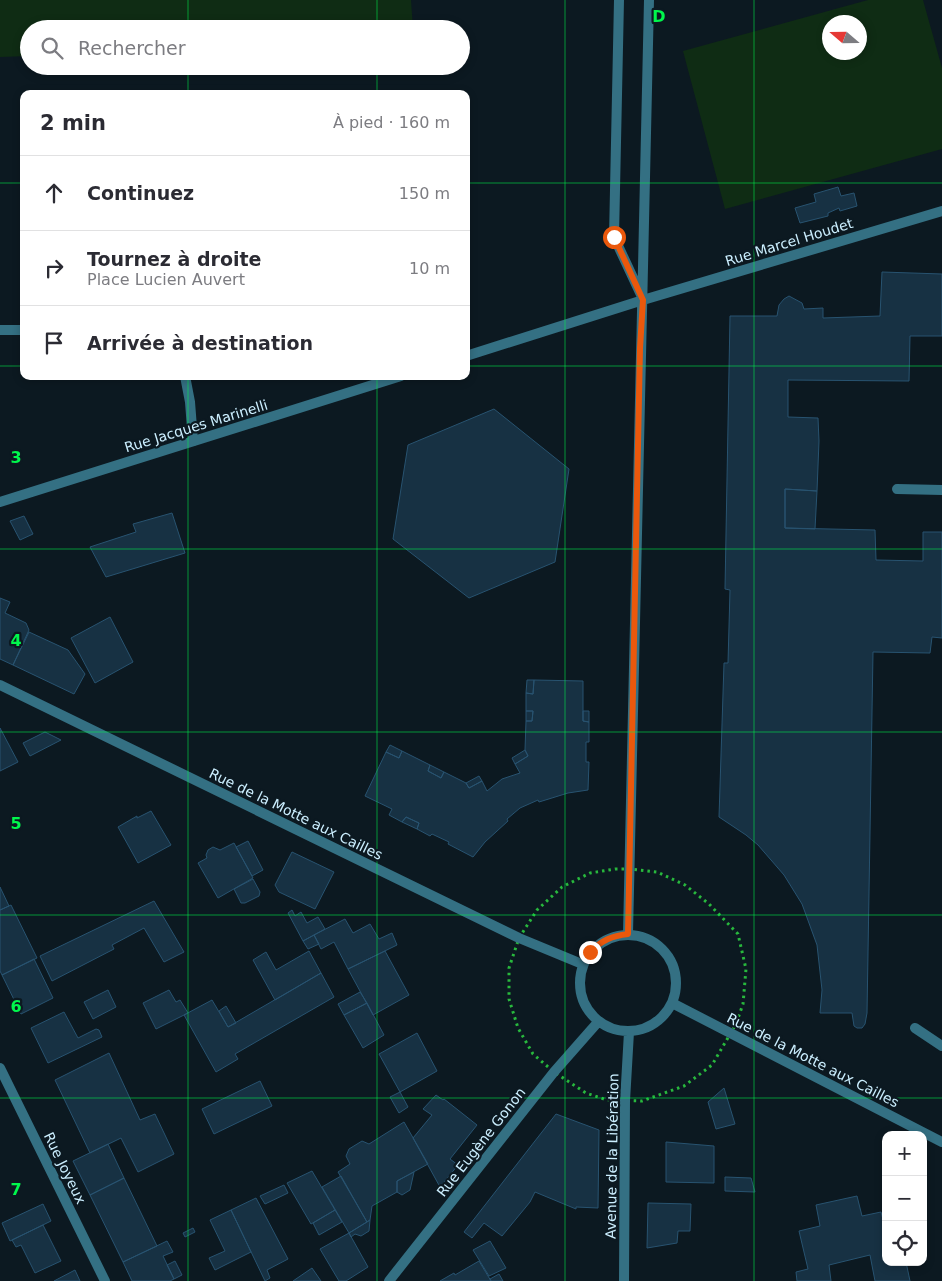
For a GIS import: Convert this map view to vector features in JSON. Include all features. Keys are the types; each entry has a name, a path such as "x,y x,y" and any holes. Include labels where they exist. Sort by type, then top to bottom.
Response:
{"street":[{"path":"619,0 614,237 643,300"},
{"path":"628,934 649,0"},
{"name":"Rue Marcel Houdet","path":"643,300 942,211"},
{"path":"470,355 643,300"},
{"path":"0,330 20,330"},
{"path":"186,380 190,402 193,441"},
{"name":"Rue Jacques Marinelli","path":"0,502 387,380"},
{"path":"897,489 942,490"},
{"name":"Rue de la Motte aux Cailles","path":"0,686 520,938 582,964"},
{"path":"628,934 644,936 658,944 669,956 675,971 676,988 672,1003 665,1015 654,1024 642,1030 629,1032 612,1030 598,1022 587,1010 580,995 579,980 582,964 600,942 614,936 628,934"},
{"name":"Rue de la Motte aux Cailles","path":"672,1003 942,1142"},
{"name":"Rue Eugène Gonon","path":"389,1281 554,1072 598,1022"},
{"path":"915,1028 942,1046"},
{"name":"Avenue de la Libération","path":"624,1281 625,1101 629,1032"},
{"name":"Rue Joyeux","path":"0,1068 105,1281"}],"path":[{"path":"629,869 656,872 684,885 709,904 738,934 746,969 743,1004 731,1034 712,1065 684,1086 642,1101 607,1100 586,1092 554,1072 533,1054 518,1028 509,998 508,968 520,938 537,910 562,887 590,873 629,869"}],"green space":[{"path":"0,0 411,0 412,20 20,20 20,56 0,57"},
{"path":"868,0 923,0 942,68 942,149 725,209 683,51"}],"building":[{"path":"838,187 841,196 854,193 857,206 840,211 839,208 828,213 828,216 800,223 795,208 816,202 814,194"},
{"path":"882,272 942,274 942,336 910,336 909,381 788,380 788,417 818,418 819,441 817,491 785,489 785,528 875,530 876,560 923,561 923,532 942,532 942,638 932,637 930,653 873,652 867,1013 865,1024 862,1028 857,1028 854,1026 852,1013 820,1013 822,990 817,945 802,904 784,875 758,845 719,817 724,663 728,663 730,590 725,589 730,316 777,316 779,305 789,296 802,303 804,309 823,308 823,318 880,316"},
{"path":"494,409 569,469 555,562 469,598 393,539 408,445"},
{"path":"785,489 817,491 815,529 785,528"},
{"path":"172,513 185,553 106,577 90,547 136,532 133,524"},
{"path":"24,516 33,534 20,540 10,521"},
{"path":"0,598 10,602 5,613 26,623 29,630 13,665 0,659"},
{"path":"110,617 133,662 95,683 71,638"},
{"path":"29,632 68,650 85,674 74,694 13,665"},
{"path":"527,680 534,680 533,694 526,693"},
{"path":"534,680 583,681 583,721 589,722 589,742 586,742 586,762 589,762 588,790 568,793 539,802 538,800 520,808 507,819 508,821 485,842 473,857 448,844 449,842 432,834 430,836 417,829 419,823 406,817 402,822 389,815 392,809 365,796 386,752 399,758 402,751 430,765 428,771 441,778 444,772 466,783 469,788 482,781 487,791 502,779 520,773 515,764 528,756 525,750 526,721 532,721 533,711 526,711 526,693 533,694"},
{"path":"526,711 533,711 532,721 526,721"},
{"path":"583,711 589,711 589,722 583,721"},
{"path":"0,728 18,762 0,771"},
{"path":"45,732 61,740 30,756 23,743"},
{"path":"390,745 402,751 399,758 386,752"},
{"path":"525,750 528,756 515,764 512,758"},
{"path":"430,765 444,772 441,778 428,771"},
{"path":"479,776 482,781 469,788 466,783"},
{"path":"151,811 171,845 138,863 118,827 137,816 137,818"},
{"path":"406,817 419,823 417,829 402,822"},
{"path":"248,841 263,870 252,876 236,847"},
{"path":"234,843 253,878 218,898 198,863 207,858 208,850 213,847 220,850"},
{"path":"292,852 334,872 315,909 279,892 275,885"},
{"path":"253,879 260,892 259,896 241,903 234,889"},
{"path":"0,887 9,906 0,910"},
{"path":"154,901 184,952 164,962 144,928 112,945 114,949 52,981 40,956"},
{"path":"11,905 37,958 2,975 0,971 0,910"},
{"path":"292,910 295,916 301,912 307,923 318,917 325,929 303,941 288,913"},
{"path":"345,919 353,933 370,924 379,939 392,933 397,945 348,969 334,942 321,949 314,935"},
{"path":"314,935 319,944 308,949 303,941"},
{"path":"309,951 321,973 275,1000 253,960 266,952 276,970"},
{"path":"385,951 409,995 373,1015 348,969"},
{"path":"34,959 53,998 21,1014 2,975"},
{"path":"321,973 334,997 235,1054 238,1059 216,1072 184,1015 212,1000 228,1027"},
{"path":"108,990 116,1007 93,1019 84,1002"},
{"path":"169,990 176,1002 180,1000 188,1013 156,1029 143,1003"},
{"path":"360,992 367,1003 344,1015 338,1004"},
{"path":"367,1003 384,1035 363,1048 344,1015"},
{"path":"226,1006 236,1023 228,1027 219,1011"},
{"path":"64,1012 78,1038 96,1029 99,1030 102,1037 48,1063 31,1028"},
{"path":"417,1033 437,1071 400,1092 379,1054"},
{"path":"109,1053 140,1120 155,1114 174,1154 138,1172 121,1138 90,1153 55,1080"},
{"path":"260,1081 272,1106 214,1134 202,1109"},
{"path":"724,1088 735,1124 716,1129 708,1102"},
{"path":"400,1092 408,1107 399,1113 390,1097"},
{"path":"436,1095 477,1125 450,1159 458,1165 440,1187 413,1138 432,1115 423,1109"},
{"path":"556,1114 599,1130 598,1208 576,1207 576,1209 535,1192 530,1202 502,1236 484,1223 472,1238 464,1232"},
{"path":"404,1122 428,1164 397,1181 397,1192 372,1206 370,1220 367,1222 338,1172 350,1164 346,1156 349,1149 362,1141 369,1144"},
{"path":"666,1142 714,1146 714,1183 666,1182"},
{"path":"108,1144 124,1178 90,1195 73,1161"},
{"path":"312,1171 335,1210 311,1224 287,1183"},
{"path":"414,1172 410,1190 402,1195 397,1192 397,1181"},
{"path":"341,1176 367,1222 349,1233 322,1187"},
{"path":"725,1177 751,1178 755,1192 725,1191"},
{"path":"124,1178 157,1246 123,1262 90,1195"},
{"path":"284,1185 288,1193 265,1204 260,1196"},
{"path":"857,1196 862,1216 881,1212 882,1266 907,1266 910,1281 875,1281 870,1255 829,1265 831,1281 797,1281 796,1272 808,1269 799,1231 820,1226 816,1205"},
{"path":"256,1198 288,1259 267,1270 270,1278 265,1281 231,1210"},
{"path":"648,1203 691,1204 690,1231 678,1231 677,1243 647,1248"},
{"path":"43,1204 51,1221 10,1241 2,1223"},
{"path":"231,1210 251,1252 215,1270 209,1258 225,1251 210,1220"},
{"path":"335,1210 342,1222 319,1235 313,1223"},
{"path":"370,1220 369,1231 361,1236 355,1234 351,1237 349,1233"},
{"path":"43,1225 61,1261 35,1273 21,1245 16,1247 12,1240"},
{"path":"193,1228 195,1232 185,1237 183,1233"},
{"path":"349,1233 368,1267 346,1281 339,1281 320,1249"},
{"path":"167,1241 173,1252 163,1256 174,1279 170,1281 132,1281 123,1262"},
{"path":"490,1241 506,1268 489,1276 473,1250"},
{"path":"175,1261 182,1275 174,1279 167,1265"},
{"path":"479,1261 491,1281 440,1281 454,1273 455,1275"},
{"path":"312,1268 321,1281 293,1281"},
{"path":"75,1270 80,1281 54,1281"},
{"path":"499,1274 503,1281 491,1281 490,1279"}],"route":[{"path":"590,952 600,942 614,936 628,934 640,348 643,300 614,237"}]}
